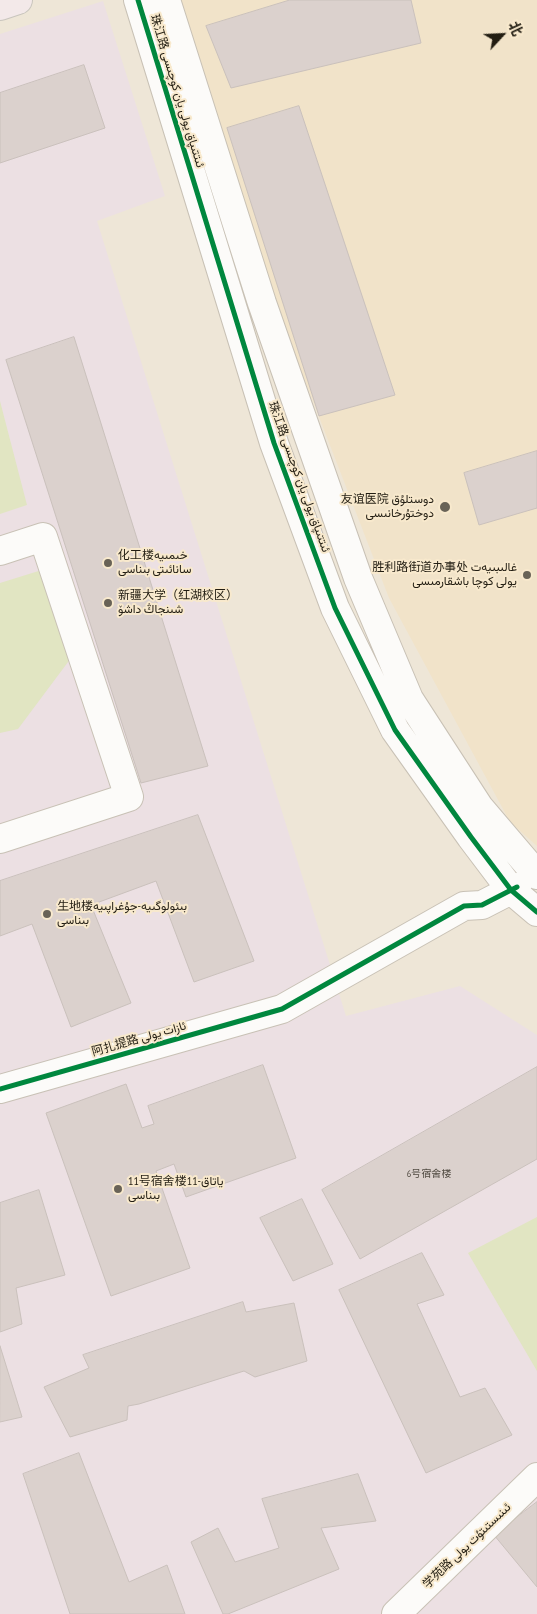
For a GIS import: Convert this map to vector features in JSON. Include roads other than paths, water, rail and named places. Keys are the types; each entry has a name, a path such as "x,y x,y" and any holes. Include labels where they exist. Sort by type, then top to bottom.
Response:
{"main road":[{"path":"0,6 18,0"}],"street":[{"name":"珠江路 ئىتتىپاق يولى يان كوچىسى","path":"138,0 274,444 335,608 395,730 471,837 522,884"},
{"name":"珠江路 ئىتتىپاق يولى يان كوچىسى","path":"166,0 262,304 358,578 409,699 479,807 537,912"},
{"path":"0,551 43,536 129,797 0,839"},
{"name":"阿扎提路 ئازات يولى","path":"0,1089 282,1009 464,906 482,905 522,884"},
{"name":"学苑路 ئىنىستىتۇت يولى","path":"396,1614 537,1478"}],"place":[{"name":"友谊医院 دوستلۇق دوختۇرخانىسى","path":"445,507"},
{"name":"化工楼خىمىيە سانائىتى بىناسى","path":"108,563"},
{"name":"胜利路街道办事处 غالىبىيەت يولى كوچا باشقارمىسى","path":"527,575"},
{"name":"新疆大学（红湖校区） شىنجاڭ داشۆ","path":"108,603"},
{"name":"生地楼بىئولوگىيە-جۇغراپىيە بىناسى","path":"47,914"},
{"name":"11号宿舍楼11-ياتاق بىناسى","path":"118,1189"}]}
